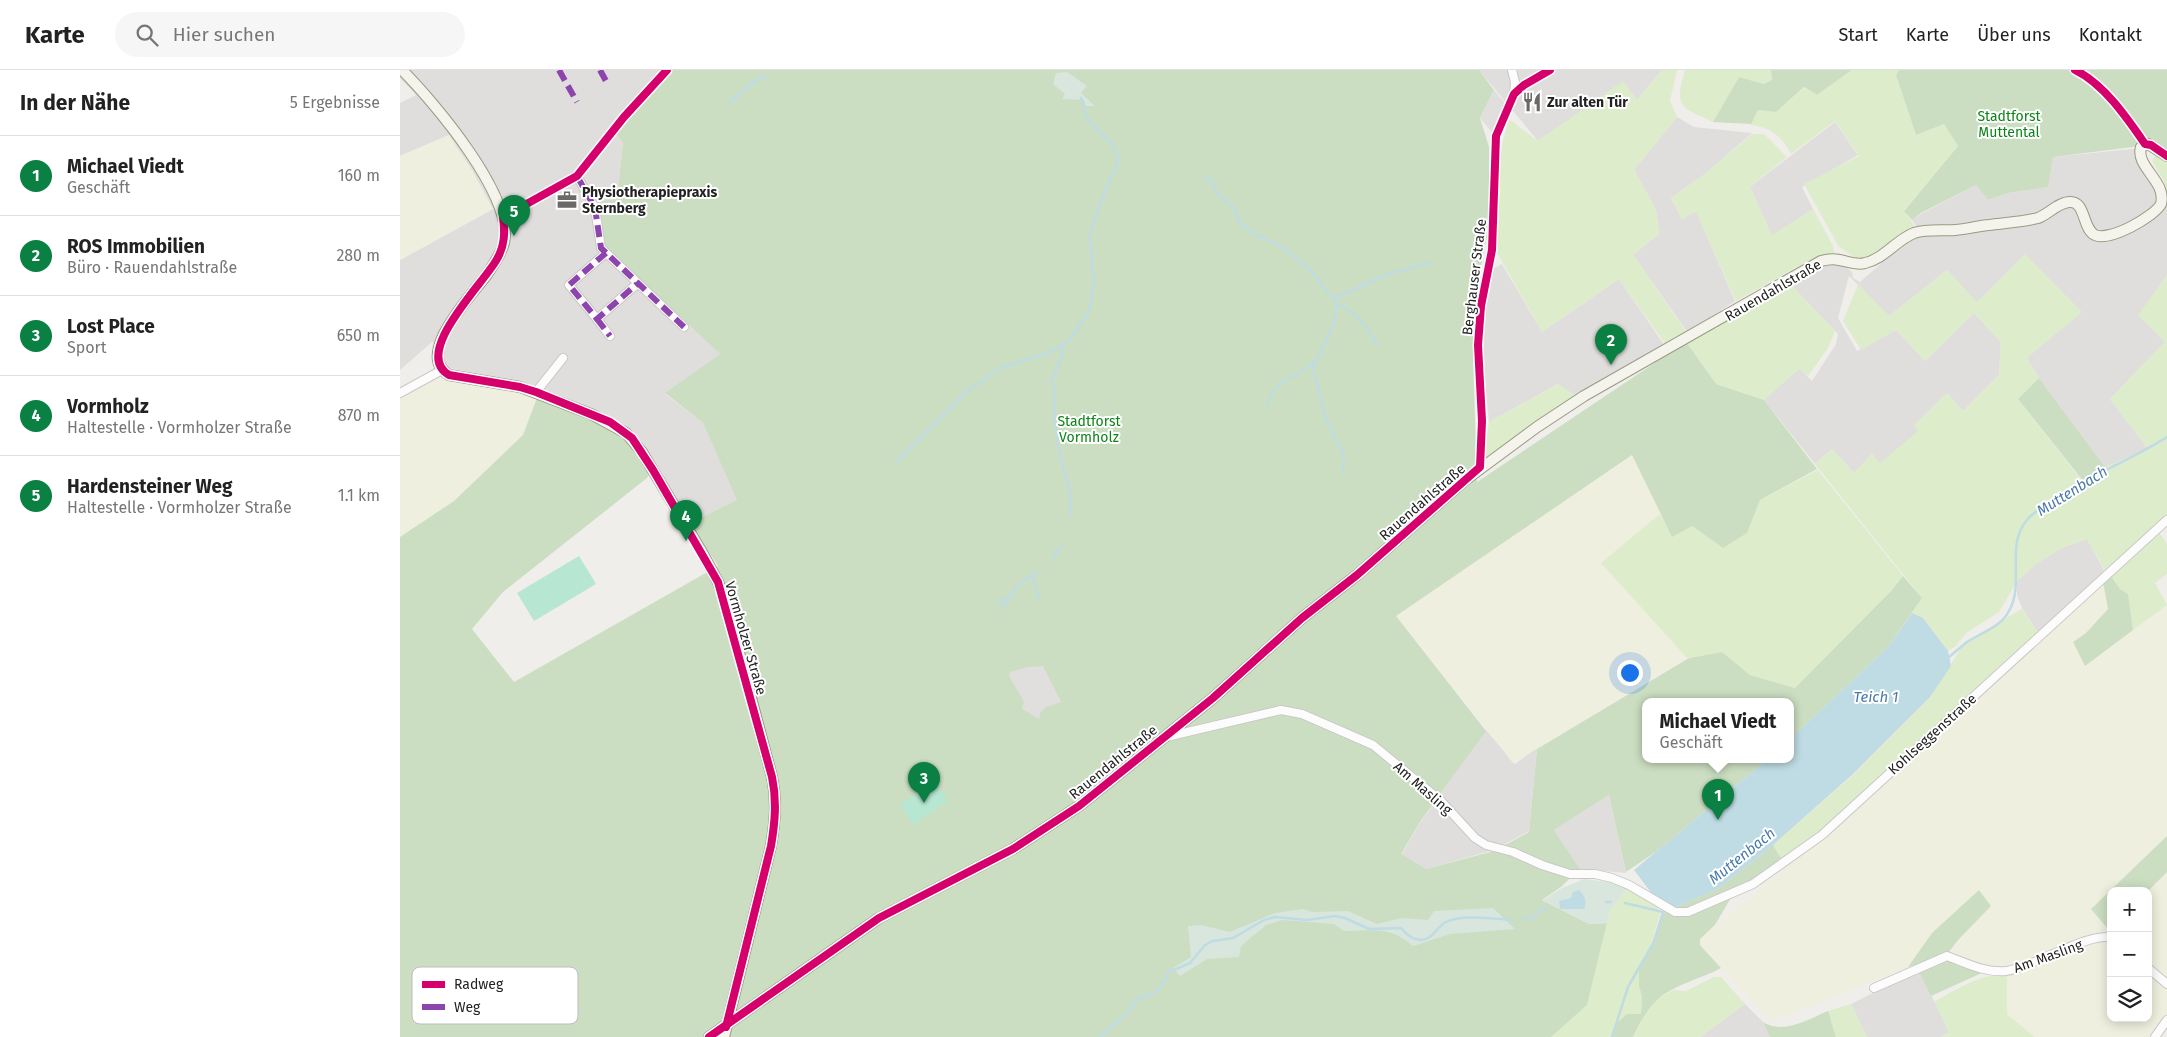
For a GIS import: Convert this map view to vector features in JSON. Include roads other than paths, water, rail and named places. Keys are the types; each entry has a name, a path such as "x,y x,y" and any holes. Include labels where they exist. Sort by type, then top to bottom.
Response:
{"street":[{"path":"400,393 442,370 438,360 440,342 451,322 498,258 505,232 504,217 494,195 460,138 402,70"},
{"path":"504,217 577,176 624,117 667,70"},
{"name":"Berghauser Straße","path":"1480,467 1482,421 1478,345 1480,306 1492,250 1494,148 1499,127 1514,94 1515,82 1512,70"},
{"path":"1514,94 1524,85 1550,70"},
{"name":"Rauendahlstraße","path":"709,1037 725,1032 764,998 879,918 1012,850 1079,806 1214,698 1302,618 1357,575 1480,467 1584,396 1821,261 1834,258 1856,264 1867,263 1916,232 1958,230 2032,219 2045,215 2067,202 2079,206 2087,227 2095,236 2114,235 2154,212 2163,201 2162,188 2158,179 2141,156 2142,147 2145,144 2151,145 2167,156"},
{"path":"577,176 596,208 599,244 637,284 684,327"},
{"path":"606,253 569,285 610,336"},
{"path":"597,320 637,284"},
{"path":"536,392 563,358"},
{"name":"Vormholzer Straße","path":"442,370 449,375 520,387 536,392 610,422 632,438 704,554 718,582 726,603 772,777 776,804 776,821 771,846 725,1032"},
{"name":"Kohlseggenstraße","path":"1675,912 1688,912 1753,884 1822,835 2167,520"},
{"name":"Am Masling","path":"1162,738 1281,710 1302,714 1373,746 1440,800 1475,838 1486,845 1513,852 1542,865 1570,874 1595,874 1629,884 1675,912"},
{"name":"Am Masling","path":"1874,988 1947,956 1975,967 1994,971 2007,971 2030,965 2097,938 2107,938"},
{"path":"2152,971 2167,984"},
{"path":"2155,1037 2167,1020"}],"water":[{"name":"Teich 1","path":"1912,613 1923,618 1948,651 1951,666 1930,697 1852,775 1773,845 1718,889 1665,911 1634,870 1763,763 1794,763 1794,735 1888,647"},
{"path":"1579,890 1585,899 1584,909 1560,909 1559,901 1571,898 1573,892"}],"waterway":[{"path":"730,103 753,82 766,76"},
{"path":"896,462 969,389 1001,368 1048,353 1070,340 1089,311 1094,282 1090,236 1096,215 1117,167 1118,156 1111,143 1089,121 1081,98"},
{"path":"1204,179 1212,180 1217,193 1234,208 1239,222 1253,233 1279,245 1311,271 1330,295 1334,297 1336,305 1334,323 1314,365 1314,371 1325,416 1344,456 1343,472"},
{"path":"1334,297 1385,275 1431,262"},
{"path":"1337,303 1360,320 1377,344"},
{"path":"1062,345 1063,354 1052,380 1055,396 1054,417 1061,460 1069,486 1071,503 1069,516"},
{"path":"1267,406 1276,388 1308,368 1315,361"},
{"name":"Muttenbach","path":"1948,656 1996,625 2009,611 2015,589 2017,541 2027,520 2068,490 2167,437"},
{"path":"1054,560 1062,546"},
{"path":"1003,608 1017,586 1036,572"},
{"path":"1032,575 1039,599"},
{"path":"997,602 1007,598"},
{"path":"1606,902 1611,902"},
{"name":"Muttenbach","path":"1612,1037 1628,987 1654,942 1663,912 1625,903"},
{"path":"1523,919 1536,916 1540,909 1547,909"},
{"path":"1100,1037 1129,1011 1136,1000 1158,991 1169,972 1190,963 1205,945 1213,941 1233,938 1264,920 1275,917 1307,920 1335,916 1345,918 1369,929 1401,928 1410,936 1421,940 1432,935 1446,922 1461,918 1513,920"}],"place":[{"name":"Zur alten Tür","path":"1532,102"},
{"name":"Physiotherapiepraxis Sternberg","path":"567,200"},
{"name":"Hardensteiner Weg","path":"514,236"},
{"name":"ROS Immobilien","path":"1611,365"},
{"name":"Vormholz","path":"686,541"},
{"name":"Lost Place","path":"924,803"},
{"name":"Michael Viedt","path":"1718,820"}],"park label":[{"name":"Stadtforst Muttental","path":"2009,124"},
{"name":"Stadtforst Vormholz","path":"1089,430"}]}
